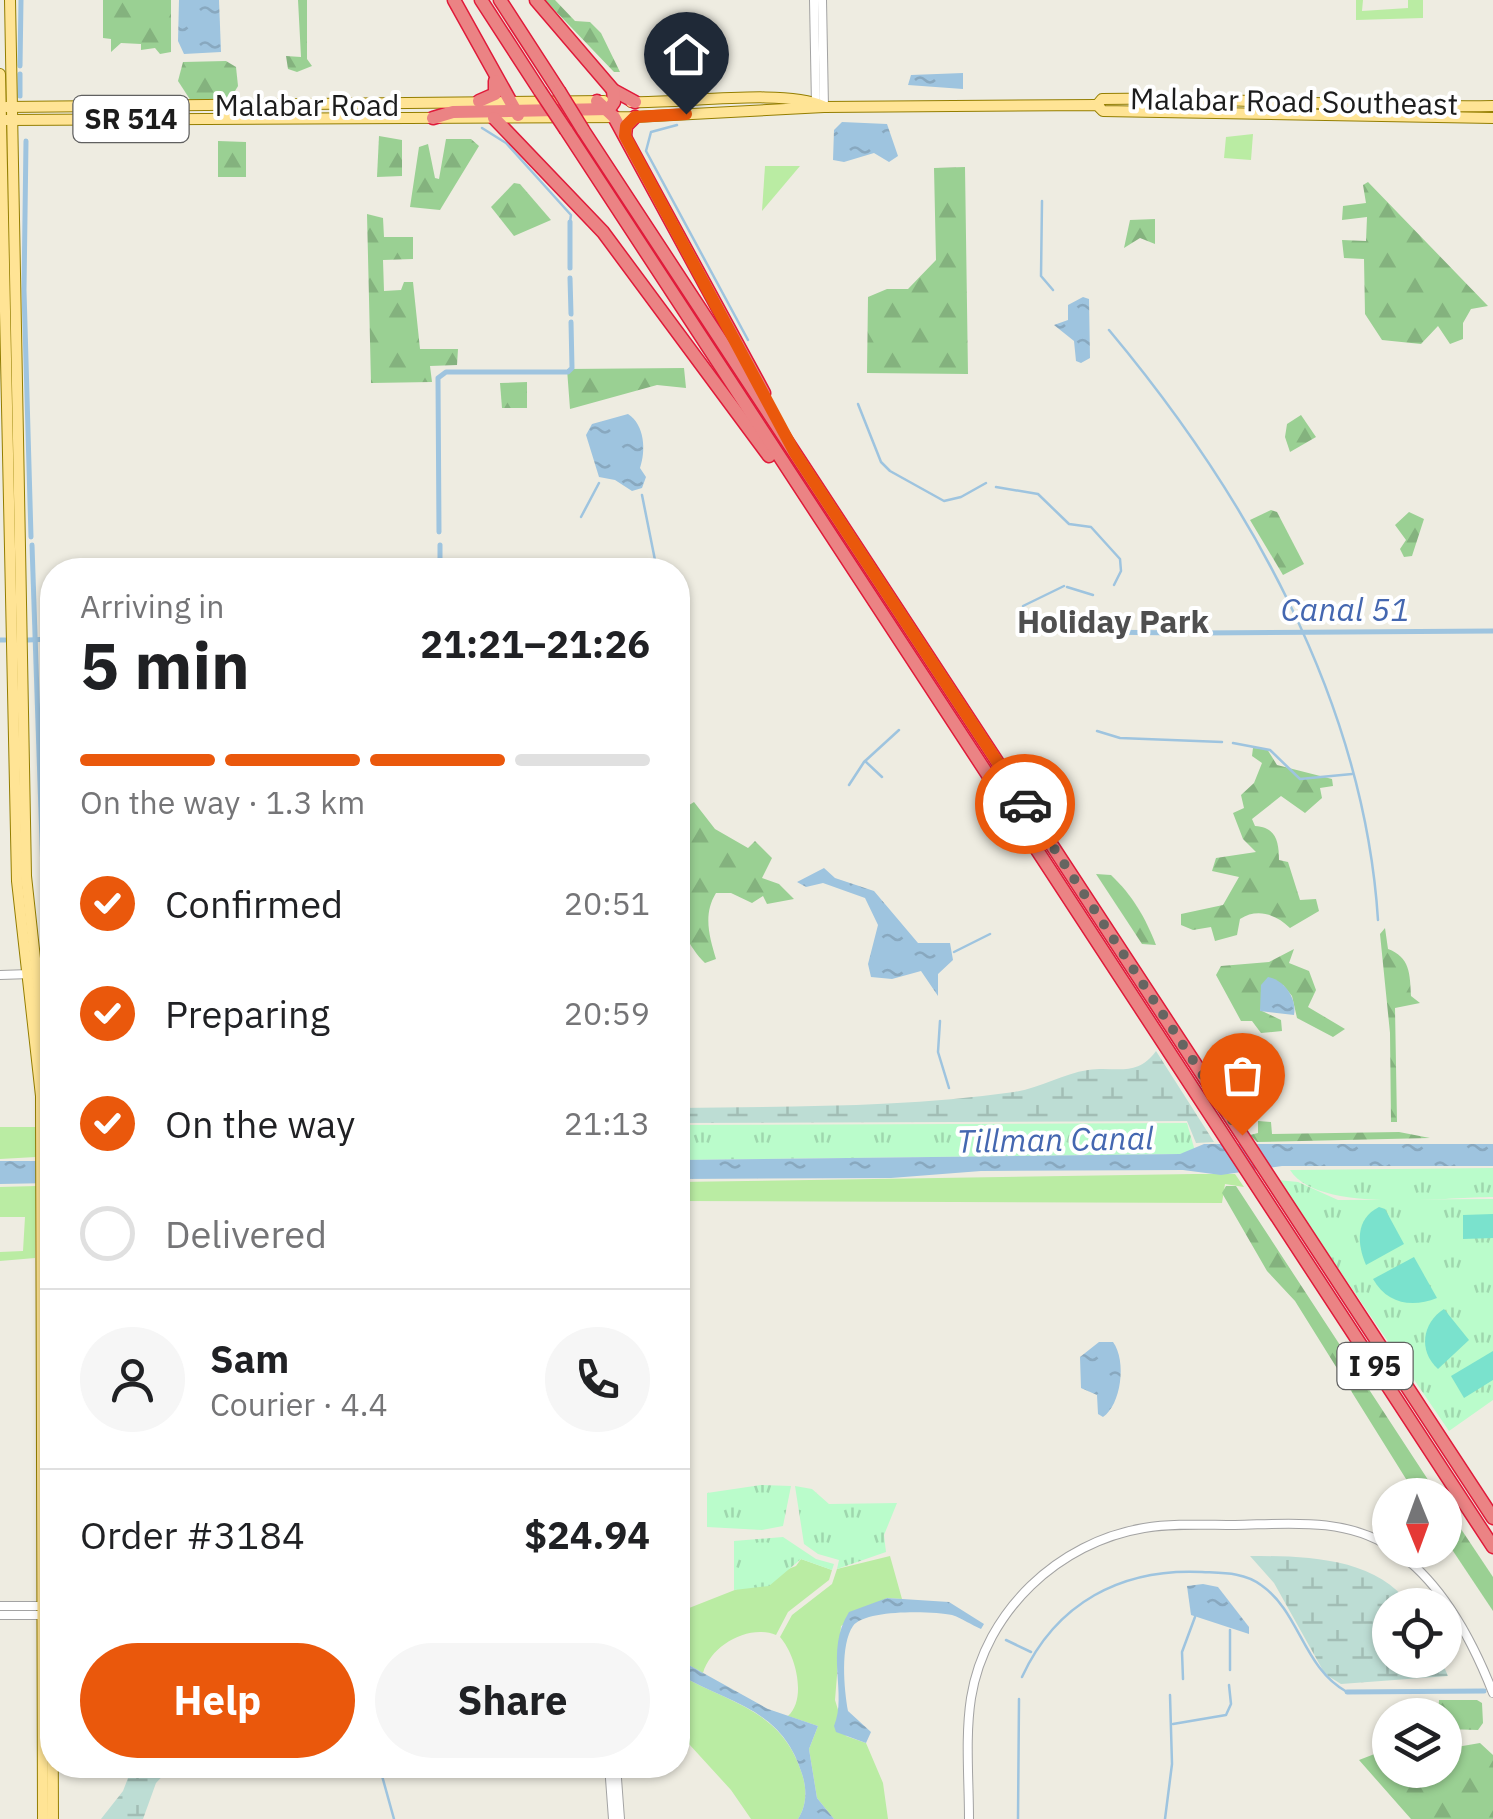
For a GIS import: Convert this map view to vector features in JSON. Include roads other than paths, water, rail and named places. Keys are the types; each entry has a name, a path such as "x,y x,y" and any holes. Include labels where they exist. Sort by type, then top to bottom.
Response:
{"highway":[{"path":"454,0 513,115 644,284 803,503 824,525"},
{"name":"I 95","path":"481,0 539,96 566,130 1493,1547"},
{"name":"I 95","path":"500,0 1493,1518"},
{"path":"536,0 609,104 795,453"},
{"path":"478,101 494,95 494,79"},
{"path":"433,118 453,112 513,115 539,96"},
{"path":"494,118 609,104 635,110 625,136"}],"main road":[{"path":"10,0 3,271 17,881 40,1013"},
{"path":"0,74 13,283 26,876 32,974"},
{"path":"539,96 635,110 740,100 818,106"},
{"name":"Malabar Road Southeast","path":"1097,105 1102,99 1350,107 1493,106"},
{"path":"729,113 740,100"},
{"path":"686,114 694,109 720,109 740,100"},
{"path":"1184,110 1202,100"},
{"name":"Malabar Road","path":"5,114 478,101 513,115"},
{"path":"376,117 394,105"},
{"path":"660,109 686,114 818,106 1097,105 1103,111 1493,118"},
{"path":"145,118 164,107"},
{"name":"Malabar Road","path":"5,114 494,118"},
{"path":"3,271 13,283"},
{"path":"43,1819 44,1778"},
{"path":"52,1778 53,1819"}],"street":[{"path":"818,1 823,22 818,106"},
{"path":"818,1 818,106"},
{"path":"0,975 32,974"},
{"path":"969,1819 969,1721 974,1682 1008,1612 1049,1569 1114,1535 1171,1525 1311,1523 1359,1532 1372,1539"},
{"path":"1417,1568 1438,1594 1480,1661 1493,1694"},
{"path":"0,1606 40,1610"},
{"path":"0,1615 40,1612"},
{"path":"613,1778 616,1819"}],"water":[{"path":"179,0 219,0 221,52 184,54 178,41"},
{"path":"963,73 963,89 908,85 911,75"},
{"path":"842,122 887,124 898,156 889,162 874,153 844,162 833,160 834,130"},
{"path":"1083,297 1089,299 1090,358 1081,363 1076,361 1074,341 1054,325 1068,320 1068,305"},
{"path":"628,414 641,431 640,468 646,477 642,488 632,491 615,480 599,477 586,435 592,424"},
{"path":"824,868 835,878 874,891 918,943 950,943 953,960 938,974 938,996 921,971 892,979 871,977 868,964 878,925 865,898 823,883 806,887 797,882"},
{"path":"1268,977 1288,991 1294,1015 1260,1011 1261,985"},
{"path":"1204,1144 1493,1144 1493,1166 1282,1166 1221,1175 1183,1170 981,1171 891,1178 690,1179 690,1160 1180,1154"},
{"path":"0,1161 40,1161 40,1183 0,1184"},
{"path":"1099,1342 1113,1342 1121,1371 1118,1393 1103,1417 1098,1414 1097,1395 1081,1388 1080,1357"},
{"path":"1187,1586 1218,1587 1249,1627 1249,1634 1191,1615"},
{"path":"887,1598 949,1602 984,1624 981,1629 952,1615 915,1612 871,1617 853,1626 845,1655 845,1691 848,1711 871,1732 866,1743 836,1732 834,1726 839,1700 838,1642 849,1612"},
{"path":"690,1666 768,1709 818,1726 809,1749 817,1798 834,1819 798,1819 805,1791 793,1752 782,1735 752,1710 690,1680"}],"waterway":[{"path":"20,66 21,0"},
{"path":"20,74 20,96"},
{"path":"677,125 651,132 646,151 748,340"},
{"path":"482,128 506,143 571,215 570,222"},
{"path":"26,141 24,290 31,537"},
{"path":"1042,201 1041,276 1053,290"},
{"path":"570,222 570,268"},
{"path":"570,278 571,314"},
{"path":"439,532 438,378 446,372 568,372 572,368 571,322"},
{"path":"1109,330 1207,461 1251,531 1290,605 1323,681 1349,759 1368,839 1378,920"},
{"path":"858,404 881,462 890,471 944,501 961,497 986,483"},
{"path":"581,517 599,483"},
{"path":"996,487 1038,494 1069,524 1091,527 1120,559 1121,571 1114,585"},
{"path":"642,495 655,558"},
{"path":"32,545 40,783"},
{"path":"440,545 440,558"},
{"path":"1023,606 1064,586"},
{"path":"1067,587 1093,595"},
{"name":"Canal 51","path":"1197,633 1493,631"},
{"path":"1093,632 1186,633"},
{"path":"0,640 5,640"},
{"path":"28,640 40,640"},
{"path":"849,785 864,762 899,730"},
{"path":"1097,731 1120,738 1222,742"},
{"path":"1233,743 1270,750 1300,779 1352,774"},
{"path":"865,761 882,777"},
{"path":"954,952 990,934"},
{"path":"940,1021 938,1052 949,1088"},
{"path":"1022,1677 1053,1629 1094,1595 1144,1576 1217,1573 1247,1578 1274,1596 1320,1669 1347,1692"},
{"path":"1183,1679 1182,1652 1195,1617"},
{"path":"1230,1630 1230,1670"},
{"path":"1006,1640 1031,1652"},
{"path":"1173,1724 1226,1715 1231,1704 1229,1685"},
{"path":"1347,1692 1484,1691"},
{"path":"1165,1819 1172,1764 1170,1695"},
{"path":"1018,1819 1019,1699"},
{"path":"383,1778 394,1819"}],"district":[{"name":"Holiday Park","path":"1113,622"}],"water label":[{"name":"Tillman Canal","path":"1055,1140"}]}
